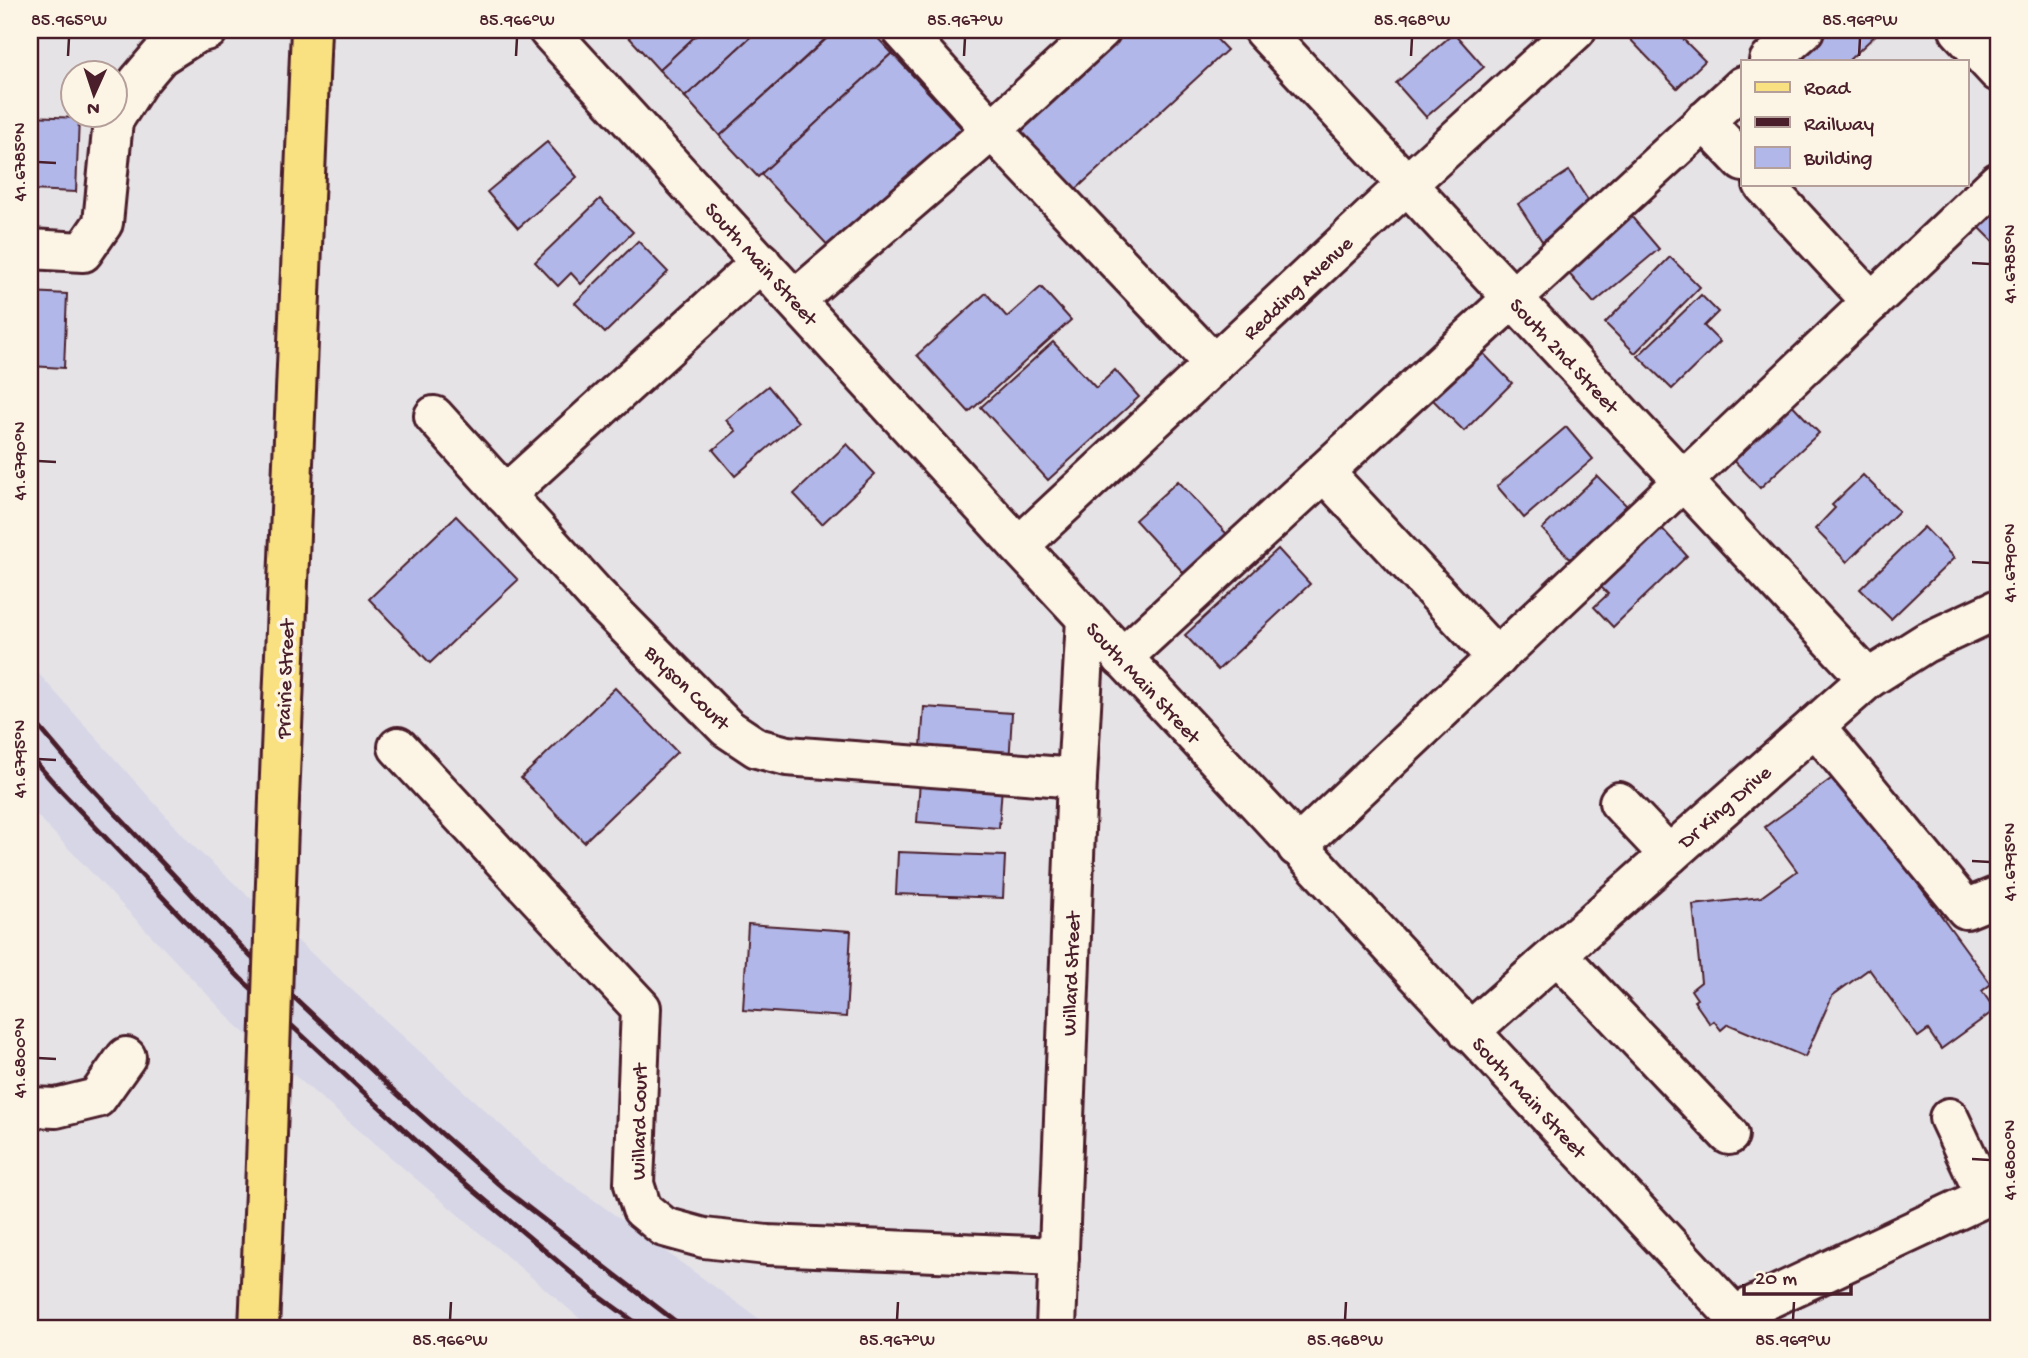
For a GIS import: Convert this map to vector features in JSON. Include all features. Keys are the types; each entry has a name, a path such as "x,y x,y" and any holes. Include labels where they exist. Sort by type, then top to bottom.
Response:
{"main road":[{"name":"Prairie Street","path":"259,1328 311,30"}],"street":[{"path":"30,249 83,252 103,223 113,121 138,82 160,56 195,34 208,30"},
{"name":"South Main Street","path":"548,30 1018,546 1740,1322"},
{"path":"902,30 992,130 1214,364"},
{"path":"795,300 992,130 1101,30"},
{"name":"South 2nd Street","path":"1263,30 1868,679"},
{"name":"Redding Avenue","path":"1018,546 1576,30"},
{"path":"1770,60 1804,30"},
{"path":"1959,30 1998,72"},
{"path":"1122,658 1741,88"},
{"path":"1704,121 1741,160"},
{"path":"1297,847 1998,182"},
{"path":"1765,186 1872,302"},
{"path":"505,495 761,262"},
{"name":"Bryson Court","path":"434,416 595,594 727,728 757,748 787,756 1077,778"},
{"path":"1324,472 1497,658"},
{"name":"Dr King Drive","path":"1469,1031 1868,679 1925,643 1998,609"},
{"name":"Willard Street","path":"1056,1328 1077,778 1086,619"},
{"path":"1815,726 1966,909 1998,896"},
{"name":"Willard Court","path":"398,747 640,1008 634,1184 642,1209 664,1227 704,1238 766,1245 1059,1257"},
{"path":"1619,802 1669,855"},
{"path":"1557,954 1729,1135"},
{"path":"30,1107 56,1108 97,1098 126,1057"},
{"path":"1740,1322 1992,1194 1949,1118"}],"shaded area":[{"path":"30,664 192,845 544,1164 772,1328 591,1328 240,1029 30,808"}],"building":[{"path":"633,30 702,30 659,70 627,35"},
{"path":"702,30 758,30 685,97 659,70"},
{"path":"758,30 835,30 720,136 685,97"},
{"path":"836,30 870,30 892,53 758,177 720,136"},
{"path":"1112,30 1208,30 1227,50 1073,192 1010,125"},
{"path":"1637,30 1674,30 1705,61 1677,88 1629,38"},
{"path":"1822,30 1881,30 1849,60 1806,60 1798,52"},
{"path":"1454,33 1484,67 1426,117 1396,83"},
{"path":"892,53 965,132 835,253 761,174"},
{"path":"30,116 60,117 60,130 79,130 76,192 30,190"},
{"path":"547,142 577,177 518,228 487,192"},
{"path":"1569,171 1593,208 1542,241 1518,204"},
{"path":"600,199 633,232 581,284 571,273 558,286 535,262"},
{"path":"1998,202 1998,246 1976,224"},
{"path":"1631,216 1659,249 1594,303 1566,270"},
{"path":"638,241 668,272 605,333 575,303"},
{"path":"1670,257 1700,287 1635,353 1605,323"},
{"path":"1041,287 1071,320 969,412 917,355 986,293 1007,317"},
{"path":"30,292 67,294 64,368 30,366"},
{"path":"1701,295 1718,312 1704,326 1720,342 1672,389 1638,356"},
{"path":"1053,342 1096,388 1115,370 1139,397 1048,480 981,407"},
{"path":"1481,351 1512,383 1464,431 1432,399"},
{"path":"768,386 798,422 735,476 713,450 736,431 726,420"},
{"path":"1786,398 1819,433 1760,488 1728,454"},
{"path":"1566,427 1593,459 1524,518 1497,486"},
{"path":"847,444 875,474 822,524 794,494"},
{"path":"1863,475 1899,511 1847,562 1815,529 1835,508 1832,505"},
{"path":"1597,476 1629,508 1573,562 1542,529"},
{"path":"1178,481 1235,543 1192,582 1135,520"},
{"path":"456,516 518,580 430,663 369,599"},
{"path":"1659,525 1687,556 1613,627 1594,607 1608,594 1597,583"},
{"path":"1924,527 1954,558 1891,619 1860,589"},
{"path":"1278,549 1310,584 1218,670 1185,635"},
{"path":"615,688 677,752 584,842 521,778"},
{"path":"924,707 1012,713 1009,765 920,760"},
{"path":"1838,774 1991,984 1982,991 1995,1010 1941,1049 1928,1030 1918,1037 1869,969 1832,996 1805,1057 1728,1024 1721,1030 1714,1021 1710,1024 1694,1001 1697,999 1691,990 1701,982 1693,905 1761,897 1797,871 1765,827"},
{"path":"920,781 1002,786 999,828 917,822"},
{"path":"898,852 1005,856 1003,898 896,894"},
{"path":"748,924 851,931 846,1017 743,1010"}],"railway":[{"path":"30,716 84,780 251,957 406,1102 504,1189 684,1328"},
{"path":"30,756 240,978 435,1158 599,1296 643,1328"}]}
